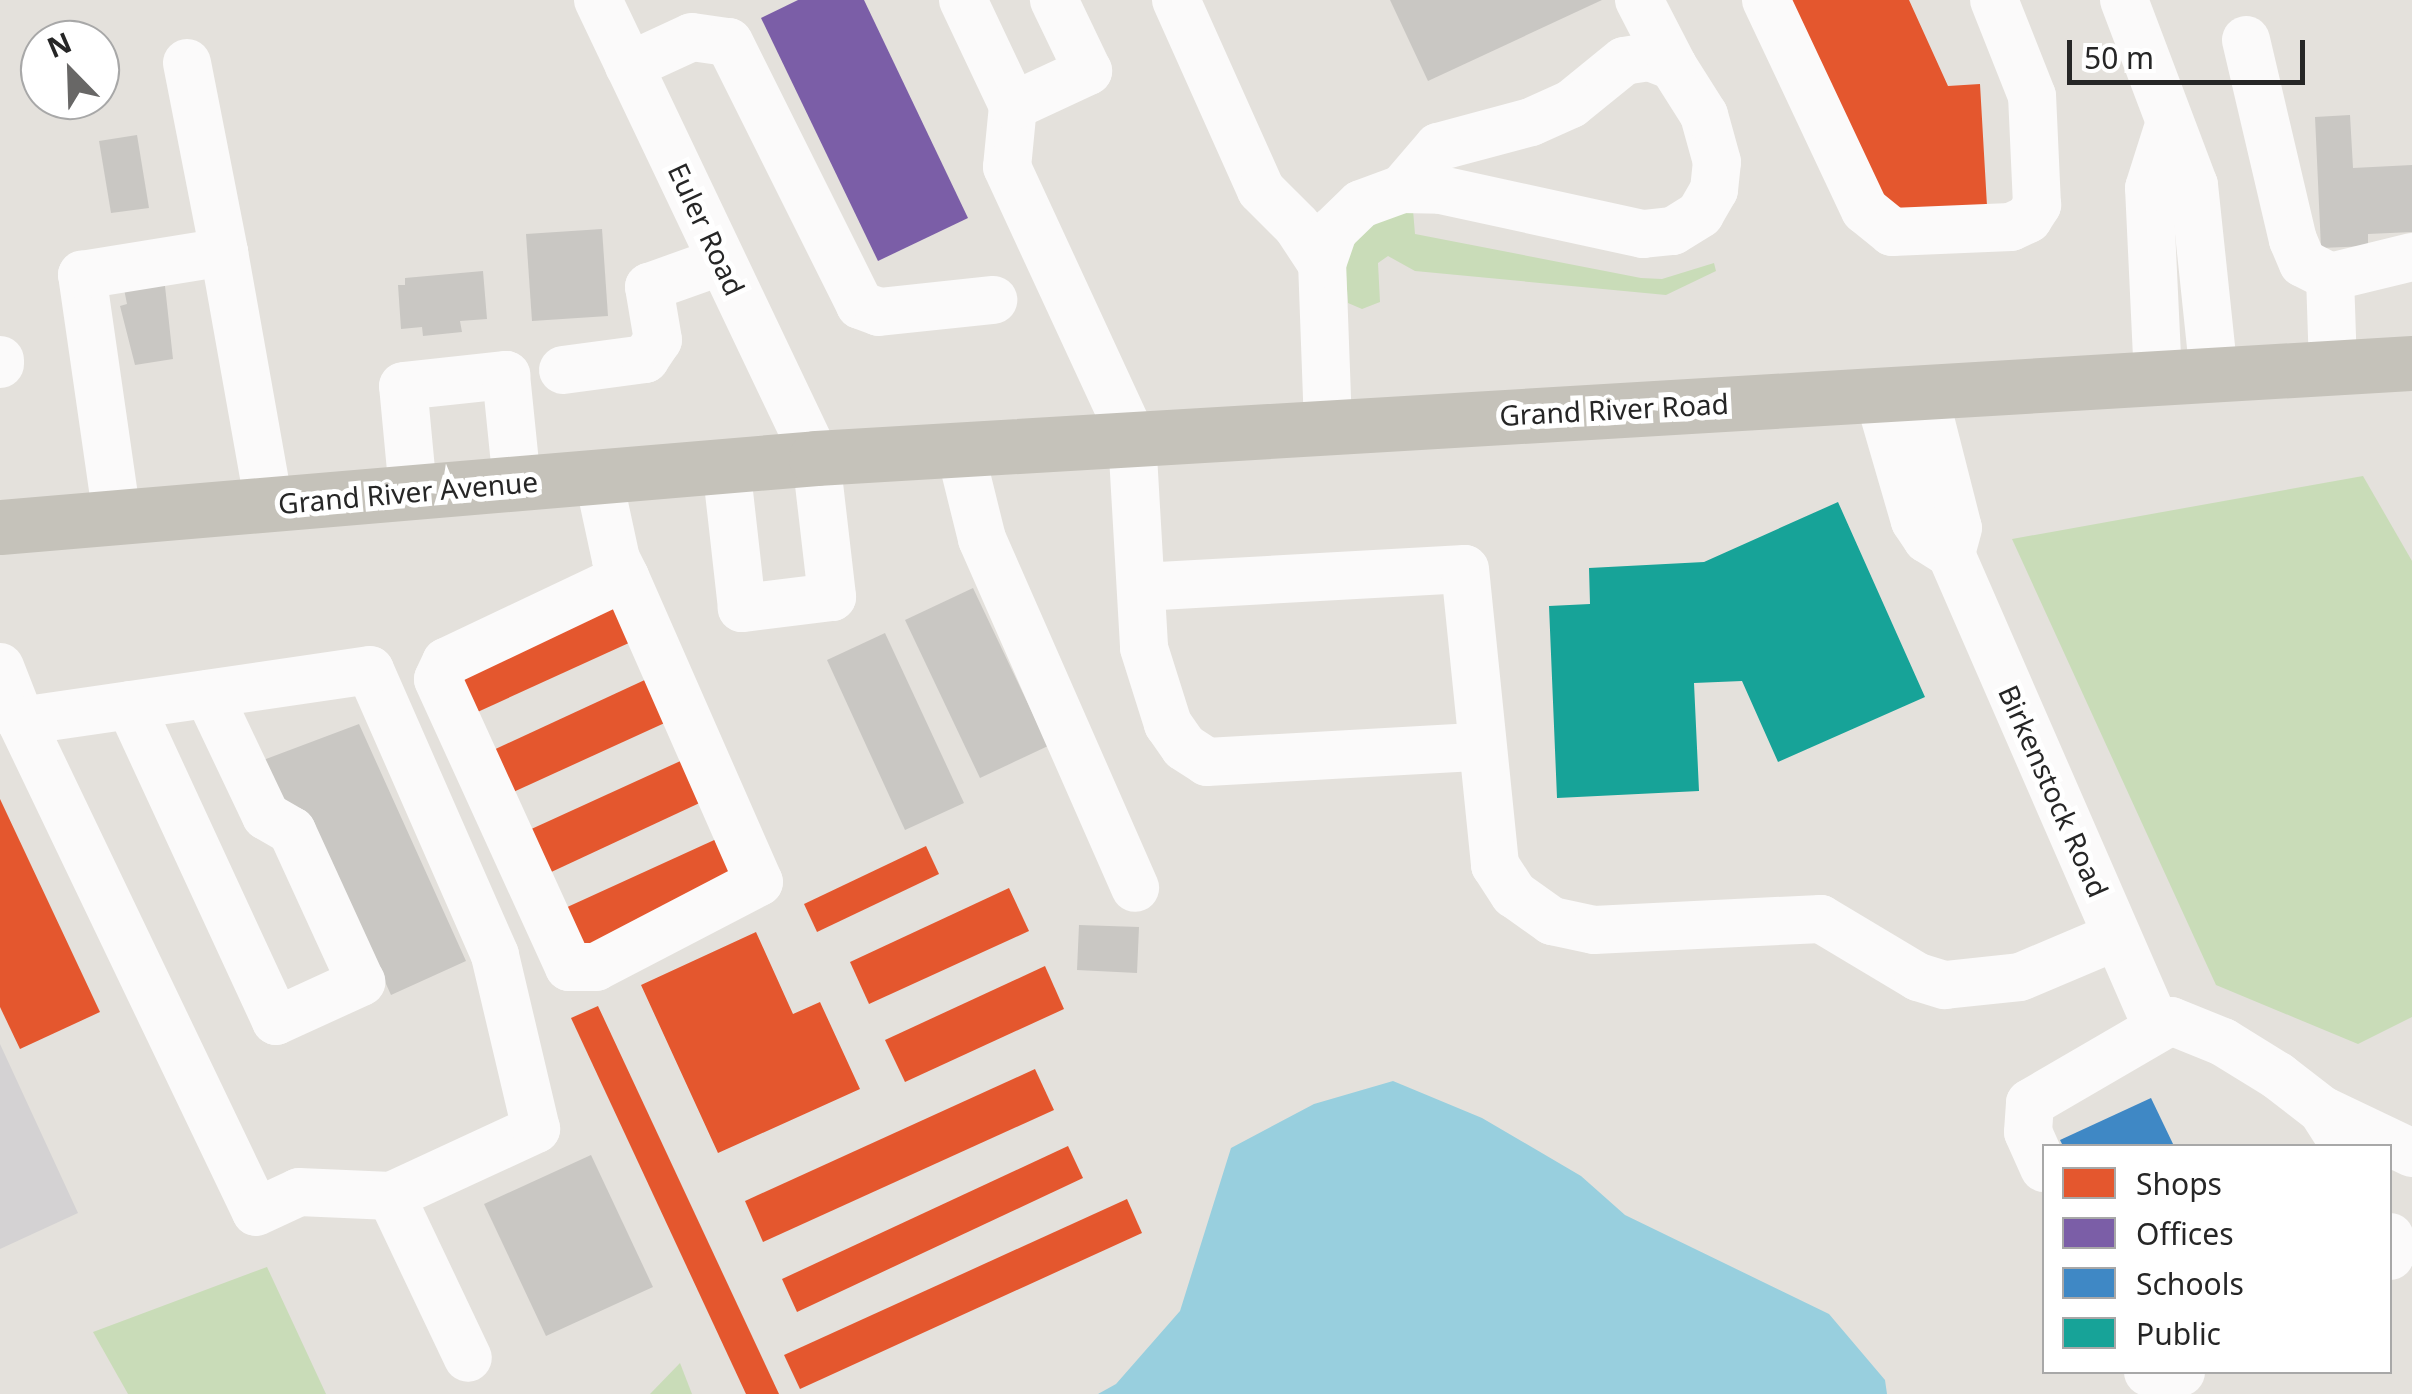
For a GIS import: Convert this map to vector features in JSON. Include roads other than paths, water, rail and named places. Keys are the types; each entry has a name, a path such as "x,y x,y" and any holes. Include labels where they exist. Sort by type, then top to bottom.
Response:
{"main road":[{"name":"Grand River Road","path":"816,458 2412,363"},
{"name":"Grand River Avenue","path":"0,527 816,458"}],"street":[{"name":"Euler Road","path":"598,0 816,458 832,597 742,608 726,466"},
{"path":"963,0 1013,106 1007,166 1132,438 1151,682 1168,724 1184,747 1207,762 1479,747"},
{"path":"1013,106 1088,71 1054,0"},
{"path":"1176,0 1260,190 1297,226 1322,264"},
{"path":"1328,425 1322,264 1334,230 1361,204 1402,188 1441,190 1644,234 1672,231 1700,214 1714,190 1718,162 1704,115 1639,0"},
{"path":"1766,0 1866,210 1892,232 2010,227 2028,219 2037,205 2032,96 1994,0"},
{"path":"2124,0 2147,51 2168,128 2194,184 2214,374"},
{"path":"629,66 692,37 729,42 860,306 879,312 993,300"},
{"path":"2246,40 2293,240 2303,263 2330,276 2412,257"},
{"path":"1402,188 1438,147 1531,122 1572,104 1624,62 1649,57 1674,66"},
{"path":"187,63 269,504"},
{"path":"2158,378 2149,188 2168,128"},
{"path":"117,517 82,275 224,252"},
{"path":"563,370 644,359 658,340 649,287 722,261"},
{"path":"2330,276 2334,367"},
{"path":"413,491 403,386 506,375 517,483"},
{"name":"Birkenstock Road","path":"1900,392 1958,528 1951,554 2157,1027"},
{"path":"960,450 982,539 1135,888"},
{"path":"598,476 624,577 759,882 596,967 569,966 438,678 446,662 624,577"},
{"path":"1141,586 1464,568 1479,747 1495,864 1514,894 1552,921 1594,930 1821,919 1918,977 1945,985 2020,977 2117,936"},
{"path":"0,667 21,721 256,1212 299,1192 391,1196 536,1129 494,955 370,670 21,721"},
{"path":"130,705 276,1021 361,982 292,831 266,816 208,694"},
{"path":"2042,1164 2028,1132 2030,1103 2157,1027 2184,1022 2333,1128 2384,1144"},
{"path":"391,1196 468,1358"}],"water":[{"path":"1393,1081 1482,1118 1581,1176 1625,1215 1829,1314 1885,1380 1887,1394 1098,1394 1116,1384 1180,1311 1231,1148 1314,1104"}]}
